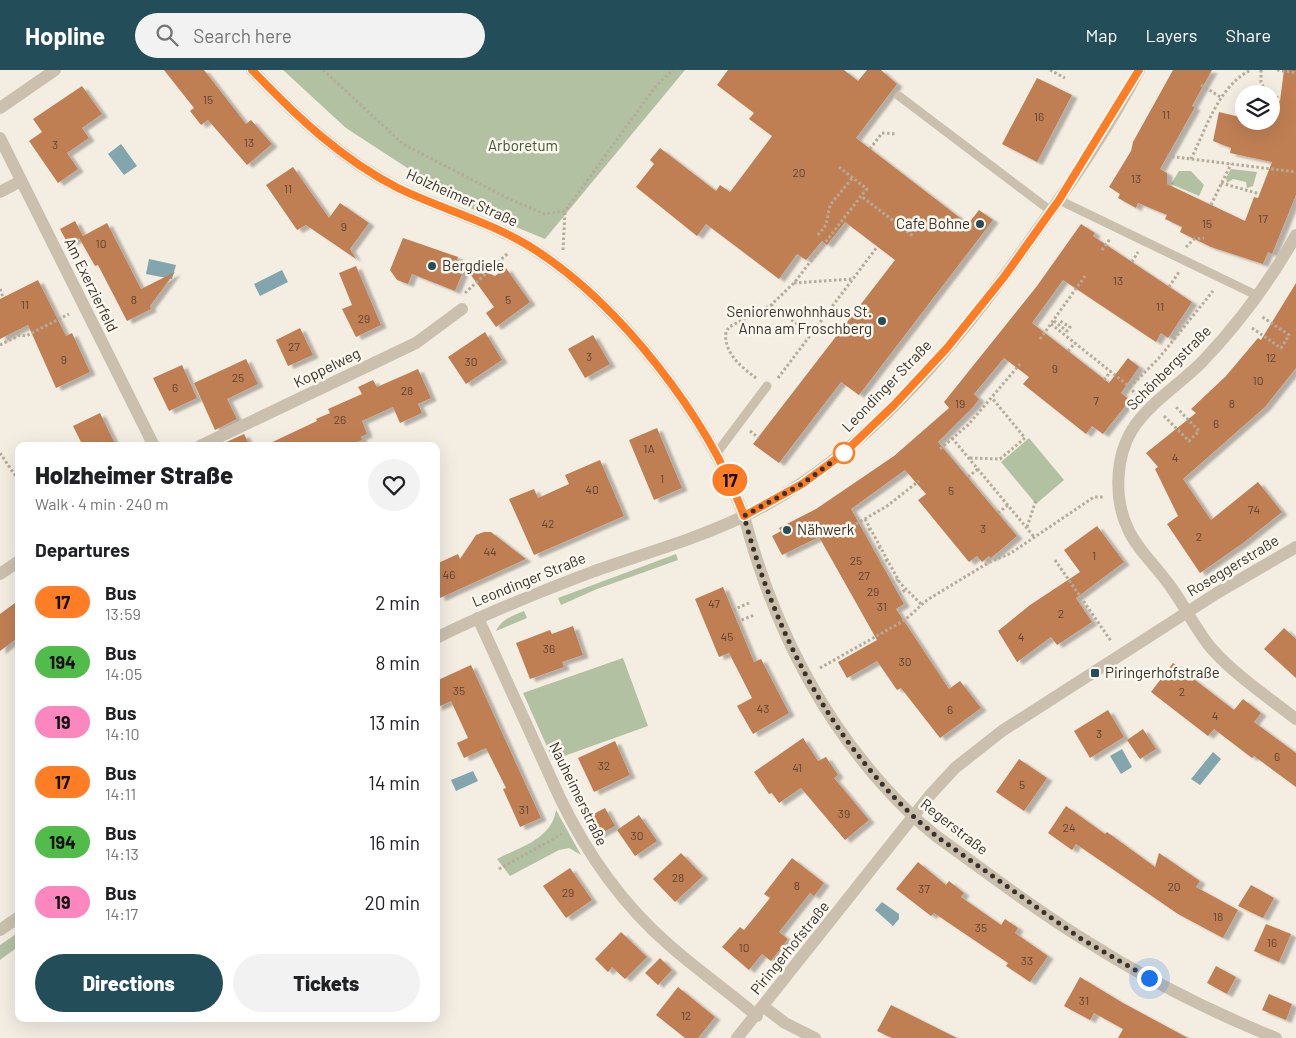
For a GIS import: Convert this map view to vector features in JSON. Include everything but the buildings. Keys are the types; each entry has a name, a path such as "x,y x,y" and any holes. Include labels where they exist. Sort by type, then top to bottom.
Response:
{"street":[{"path":"0,108 55,70"},
{"name":"Holzheimer Straße","path":"252,70 322,138 359,165 398,188 492,227 528,246 594,296 625,326 652,360 716,454 734,488 744,516"},
{"name":"Leondinger Straße","path":"440,636 478,618 547,590 700,535 744,516 802,484 844,453 974,317 1051,212 1139,70"},
{"name":"Am Exerzierfeld","path":"0,138 152,442"},
{"path":"0,192 21,181"},
{"name":"Schönbergstraße","path":"1296,235 1256,295 1203,361 1148,410 1131,431 1122,452 1118,476 1122,513 1131,534 1212,649 1248,682 1296,719"},
{"name":"Koppelweg","path":"208,442 416,344 462,309"},
{"name":"Regerstraße","path":"744,516 755,560 779,623 815,694 865,763 914,818 936,836 1090,944 1135,971 1198,1004 1276,1038"},
{"name":"Roseggerstraße","path":"1188,613 1217,593 1296,547"},
{"path":"0,574 15,564"},
{"name":"Piringerhofstraße","path":"737,1038 955,768 978,748 1188,613"},
{"name":"Nauheimerstraße","path":"478,618 574,828 600,871 666,943 760,1011 815,1038"},
{"path":"0,930 15,920"}],"lane":[{"path":"900,96 1051,212"},
{"path":"1059,200 1256,295"},
{"path":"716,454 767,386"}],"path":[{"path":"323,70 403,144 507,198 545,214 565,211"},
{"path":"562,256 565,236 563,227 565,211 656,86 673,70"},
{"path":"1050,70 1064,78"},
{"path":"1191,159 1222,98 1240,75 1251,70"},
{"path":"1261,70 1262,85"},
{"path":"1277,70 1296,73"},
{"path":"1201,85 1222,98"},
{"path":"870,149 882,133 897,134"},
{"path":"1166,156 1296,172"},
{"path":"1211,205 1231,164"},
{"path":"838,167 867,188 794,283 771,304 729,328 725,337 736,362 770,388 877,246"},
{"path":"818,235 826,225 830,205 853,177"},
{"path":"1222,183 1260,194"},
{"path":"862,196 913,236"},
{"path":"462,309 463,294 510,251"},
{"path":"1040,339 1085,276"},
{"path":"794,283 852,279"},
{"path":"1130,386 1159,358 1223,279"},
{"path":"0,289 3,297"},
{"path":"771,304 811,334"},
{"path":"0,345 20,335 26,336 74,312"},
{"path":"1252,328 1281,348 1289,336 1261,316"},
{"path":"1053,322 1067,331 1070,328 1060,320"},
{"path":"1053,322 1075,343 1130,386 1148,410"},
{"path":"1068,351 1075,343"},
{"path":"940,449 968,425 1020,364"},
{"path":"1104,380 1111,371"},
{"path":"970,458 1000,459 1025,438 992,398"},
{"path":"1165,417 1189,441 1199,431 1176,408"},
{"path":"952,438 1035,538"},
{"path":"0,453 2,459 15,476"},
{"path":"968,477 978,469"},
{"path":"856,524 887,506 919,481"},
{"path":"820,668 905,620 922,605 980,568 1011,553 1035,538 1094,497 1119,496"},
{"path":"1027,528 1036,500"},
{"path":"998,513 1008,505"},
{"path":"865,519 898,579 922,605"},
{"path":"864,533 870,529"},
{"path":"874,551 880,547"},
{"path":"881,564 887,560"},
{"path":"1055,560 1114,646"},
{"path":"892,583 898,579"},
{"path":"898,595 906,589"},
{"path":"733,610 749,603"},
{"path":"737,622 754,615"},
{"path":"499,869 574,828"}],"green space":[{"name":"Arboretum","path":"283,70 685,70 545,239 453,201 446,188 412,171 346,128"},
{"path":"1231,169 1257,172 1253,186 1247,188 1246,182 1233,179 1227,183 1226,178"},
{"path":"1179,171 1191,171 1204,185 1199,196 1171,184"},
{"path":"1029,438 1064,480 1036,504 1001,462"},
{"path":"676,554 678,560 597,589 561,605 558,598"},
{"path":"524,611 527,618 496,631 511,616"},
{"path":"623,658 648,726 553,760 523,693"},
{"path":"556,810 581,855 569,848 559,850 510,876 497,859 525,846 542,835 553,820"},
{"path":"15,935 15,949 0,960 0,945"}],"water":[{"path":"121,144 137,166 124,175 108,154"},
{"path":"149,259 176,265 172,279 146,274"},
{"path":"282,270 288,282 260,296 254,284"},
{"path":"1122,749 1132,767 1121,774 1110,756"},
{"path":"1213,752 1221,759 1200,785 1191,779"},
{"path":"473,771 478,781 456,791 451,780"},
{"path":"882,902 899,914 899,919 893,926 875,910"}],"bus line":[{"name":"17","path":"252,70 322,138 359,165 398,188 492,227 528,246 556,265 594,296 625,326 679,397 722,463 744,516 802,484 844,453 894,405 947,348 974,317 1059,200 1139,70"}],"place":[{"name":"Cafe Bohne","path":"980,224"},
{"name":"Bergdiele","path":"432,266"},
{"name":"Seniorenwohnhaus St. Anna am Froschberg","path":"882,321"},
{"name":"Nähwerk","path":"787,530"},
{"name":"Piringerhofstraße","path":"1095,673"}],"route":[{"path":"844,453 802,484 744,516 755,560 779,623 815,694 836,726 865,763 914,818 936,836 1080,938 1149,978"}]}
